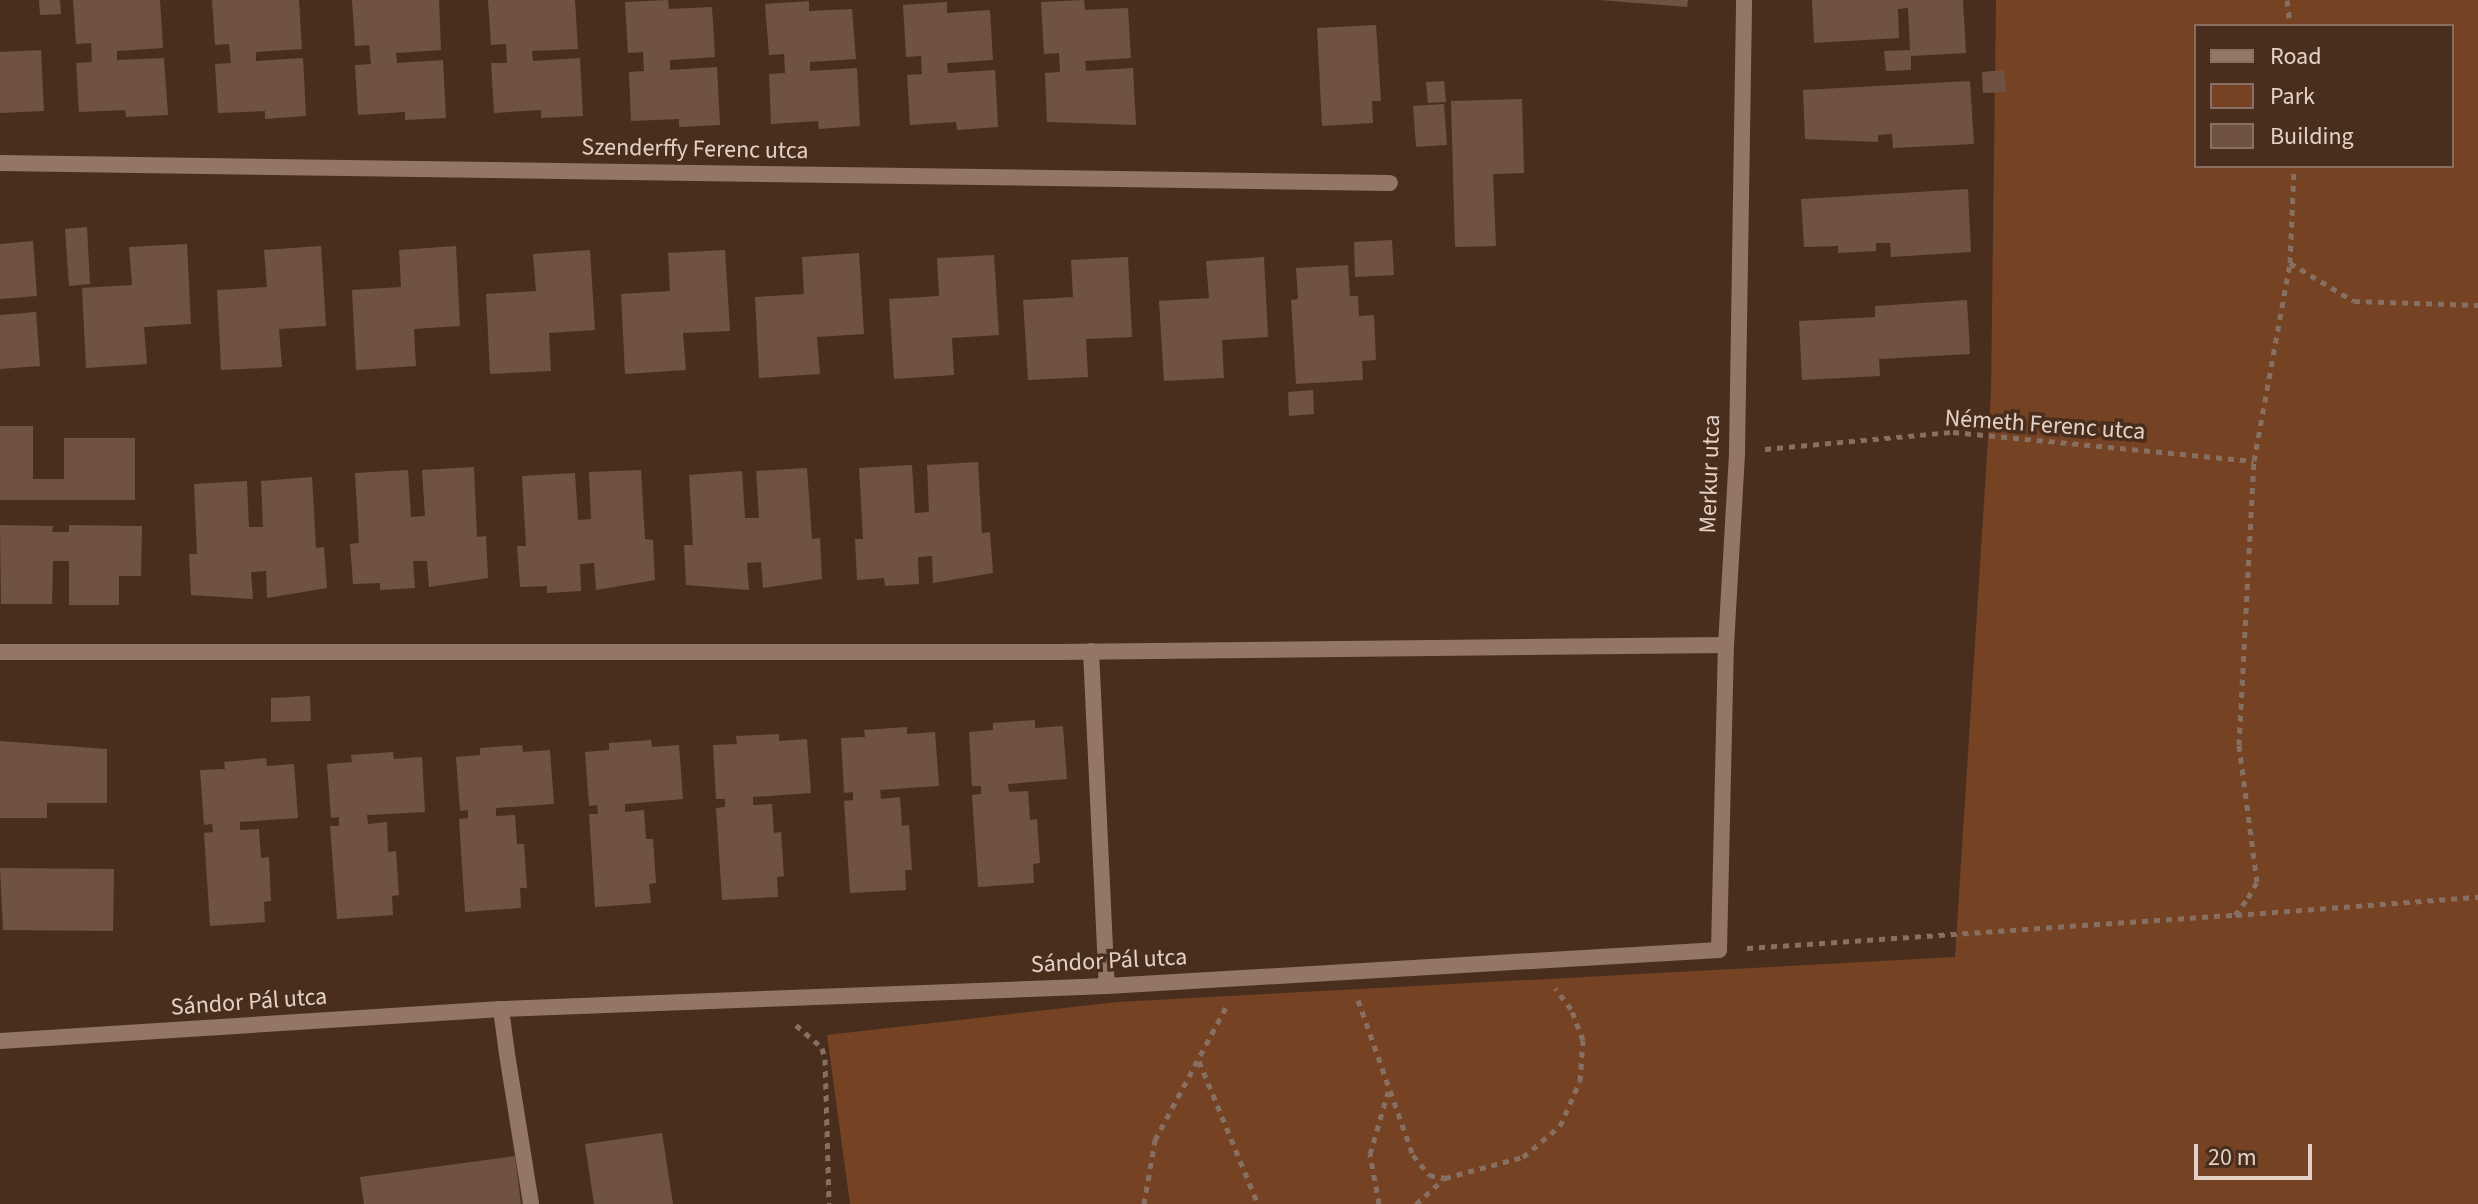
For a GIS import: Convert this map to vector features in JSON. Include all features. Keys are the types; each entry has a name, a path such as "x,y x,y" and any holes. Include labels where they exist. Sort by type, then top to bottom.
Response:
{"street":[{"name":"Merkur utca","path":"1719,950 1726,645 1737,452 1744,0"},
{"name":"Szenderffy Ferenc utca","path":"0,163 1390,183"},
{"path":"0,652 1091,651 1726,645"},
{"path":"1091,651 1107,986"},
{"name":"Sándor Pál utca","path":"0,1041 501,1009 1107,986 1719,950"},
{"path":"501,1009 531,1204"}],"path":[{"path":"2287,0 2290,24"},
{"path":"2235,915 2257,882 2239,745 2254,461 2290,263 2294,168"},
{"path":"2290,263 2354,301 2478,305"},
{"name":"Németh Ferenc utca","path":"1737,452 1953,432 2254,461"},
{"path":"1719,950 2478,897"},
{"path":"1350,972 1388,1091 1413,1155 1429,1175 1445,1178 1523,1157 1560,1126 1580,1081 1583,1040 1571,1009 1526,962"},
{"path":"1144,1204 1155,1140 1238,978"},
{"path":"748,1002 794,1024 822,1048 829,1204"},
{"path":"1198,1061 1258,1204"},
{"path":"1379,1204 1370,1154 1388,1091"},
{"path":"1416,1204 1445,1178"}],"green space":[{"path":"1996,0 2478,0 2478,1204 850,1204 827,1035 1117,1002 1955,957 1991,392"}],"building":[{"path":"39,0 60,0 61,14 40,15"},
{"path":"73,0 160,0 163,48 117,51 117,60 164,58 168,115 126,117 125,110 79,112 76,63 92,62 91,43 76,44"},
{"path":"212,0 299,0 302,49 256,52 256,61 303,58 306,116 265,119 265,111 218,113 215,64 231,63 229,44 215,45"},
{"path":"352,0 439,0 441,50 396,53 397,63 443,60 446,118 405,120 405,112 358,115 355,65 371,64 369,45 355,46"},
{"path":"488,0 575,0 578,49 532,51 533,61 580,58 583,116 541,118 541,110 494,113 491,63 507,63 506,44 491,45"},
{"path":"668,0 669,9 712,7 715,57 670,60 670,70 717,67 720,125 679,127 679,119 631,121 629,72 644,71 643,52 628,53 625,2"},
{"path":"1084,0 1085,10 1128,8 1131,58 1085,61 1086,71 1133,68 1136,125 1047,122 1045,73 1060,72 1059,53 1044,54 1041,2"},
{"path":"1599,0 1688,0 1687,7"},
{"path":"1812,0 1963,0 1966,53 1911,56 1911,70 1886,71 1884,51 1910,50 1908,8 1898,9 1899,38 1814,43"},
{"path":"809,1 809,11 852,9 856,59 810,62 810,71 857,68 860,126 819,129 818,121 771,124 769,74 785,73 784,54 769,55 765,4"},
{"path":"947,2 947,13 990,10 993,60 947,63 948,73 995,70 998,127 957,130 956,122 910,125 907,75 922,74 921,56 906,57 903,5"},
{"path":"1376,25 1381,101 1372,101 1373,123 1322,126 1317,28"},
{"path":"41,50 44,111 0,113 0,52"},
{"path":"2004,70 2006,92 1983,93 1982,72"},
{"path":"1444,81 1446,102 1428,103 1426,82"},
{"path":"1970,81 1974,144 1893,148 1892,134 1878,135 1878,142 1805,139 1803,90"},
{"path":"1522,99 1524,173 1493,174 1496,246 1455,247 1451,101"},
{"path":"1444,104 1447,145 1416,147 1413,106"},
{"path":"1968,189 1971,252 1891,257 1890,243 1876,243 1876,251 1838,253 1838,246 1804,247 1801,199"},
{"path":"87,227 90,284 69,286 65,229"},
{"path":"1392,240 1394,275 1355,277 1354,242"},
{"path":"33,241 37,296 0,299 0,244"},
{"path":"187,244 191,324 144,327 147,364 86,368 82,288 132,285 129,247"},
{"path":"321,246 326,326 279,329 282,367 221,370 217,290 267,287 264,250"},
{"path":"456,246 460,326 414,329 416,366 356,370 352,290 401,287 399,250"},
{"path":"590,250 595,330 549,333 551,371 490,374 486,294 536,291 533,254"},
{"path":"725,250 730,331 683,333 686,370 625,374 621,294 670,291 668,253"},
{"path":"859,253 864,334 817,337 820,374 759,378 755,297 804,294 802,257"},
{"path":"994,255 999,335 952,338 954,375 894,379 889,299 939,296 937,258"},
{"path":"1128,257 1132,337 1086,339 1088,377 1028,380 1023,300 1073,297 1071,260"},
{"path":"1264,257 1268,337 1222,340 1224,378 1164,381 1159,301 1209,298 1206,261"},
{"path":"1348,265 1350,296 1358,296 1359,316 1374,315 1376,360 1362,361 1363,380 1296,384 1291,300 1298,299 1296,268"},
{"path":"1967,300 1970,354 1879,359 1880,376 1802,380 1799,321 1875,317 1875,306"},
{"path":"36,312 40,366 0,369 0,315"},
{"path":"1313,390 1314,414 1289,416 1288,392"},
{"path":"0,426 33,426 33,479 64,479 64,438 135,438 135,500 0,500"},
{"path":"978,462 982,533 990,532 993,573 933,583 932,556 918,557 919,584 885,586 884,578 857,580 855,539 863,539 859,468 912,465 915,513 929,512 927,465"},
{"path":"474,467 477,537 486,536 488,578 429,587 427,561 413,561 415,588 380,590 380,583 353,584 350,544 359,543 355,473 408,470 411,517 425,516 422,470"},
{"path":"807,468 812,539 820,538 822,579 763,588 761,562 747,563 749,590 686,585 684,545 693,545 689,475 742,471 745,518 759,518 756,471"},
{"path":"641,470 645,539 653,540 655,580 596,590 594,563 580,564 581,591 547,593 547,586 520,587 517,546 526,546 522,476 575,473 578,520 591,519 589,472"},
{"path":"312,477 316,548 324,547 327,588 267,598 266,571 251,572 253,599 191,595 189,554 197,554 194,484 247,481 249,527 263,527 261,481"},
{"path":"0,525 53,526 52,532 69,532 69,525 142,526 141,576 119,576 119,605 69,605 69,561 53,561 52,604 1,604"},
{"path":"310,696 311,721 271,722 271,698"},
{"path":"1035,720 1035,728 1063,726 1067,779 1008,784 1009,792 1028,791 1030,820 1037,819 1040,863 1033,864 1034,883 978,887 972,795 981,794 981,786 972,786 969,732 993,730 993,723"},
{"path":"907,727 907,734 935,732 939,786 880,790 881,799 900,797 902,826 909,825 912,870 905,870 906,890 850,893 844,801 853,800 853,792 844,793 841,738 865,737 864,730"},
{"path":"779,734 779,741 807,739 811,793 753,797 753,805 772,804 774,833 781,832 784,876 777,877 778,897 722,900 716,808 725,807 725,799 716,799 713,745 737,744 736,736"},
{"path":"651,740 652,747 679,745 683,799 625,804 625,812 644,810 646,839 653,839 656,883 649,884 651,903 595,907 589,814 598,814 597,805 589,806 585,752 609,750 609,743"},
{"path":"0,741 107,749 107,803 47,803 47,818 0,818"},
{"path":"522,745 523,752 550,750 554,804 496,808 496,816 515,815 517,844 524,844 527,888 520,888 521,908 465,912 459,819 468,818 468,810 460,811 456,757 480,755 480,748"},
{"path":"393,752 394,759 422,757 425,812 367,815 368,824 387,822 388,852 396,851 399,895 392,896 393,915 337,919 330,826 339,826 339,817 331,818 327,764 352,762 351,755"},
{"path":"266,758 267,766 294,764 298,818 240,822 240,830 259,829 261,858 269,857 271,901 264,902 265,922 210,926 204,833 213,832 212,824 204,825 200,770 225,769 224,762"},
{"path":"0,868 114,869 113,931 3,930"},
{"path":"662,1133 673,1204 594,1204 585,1144"},
{"path":"515,1156 521,1204 364,1204 360,1177"}]}
